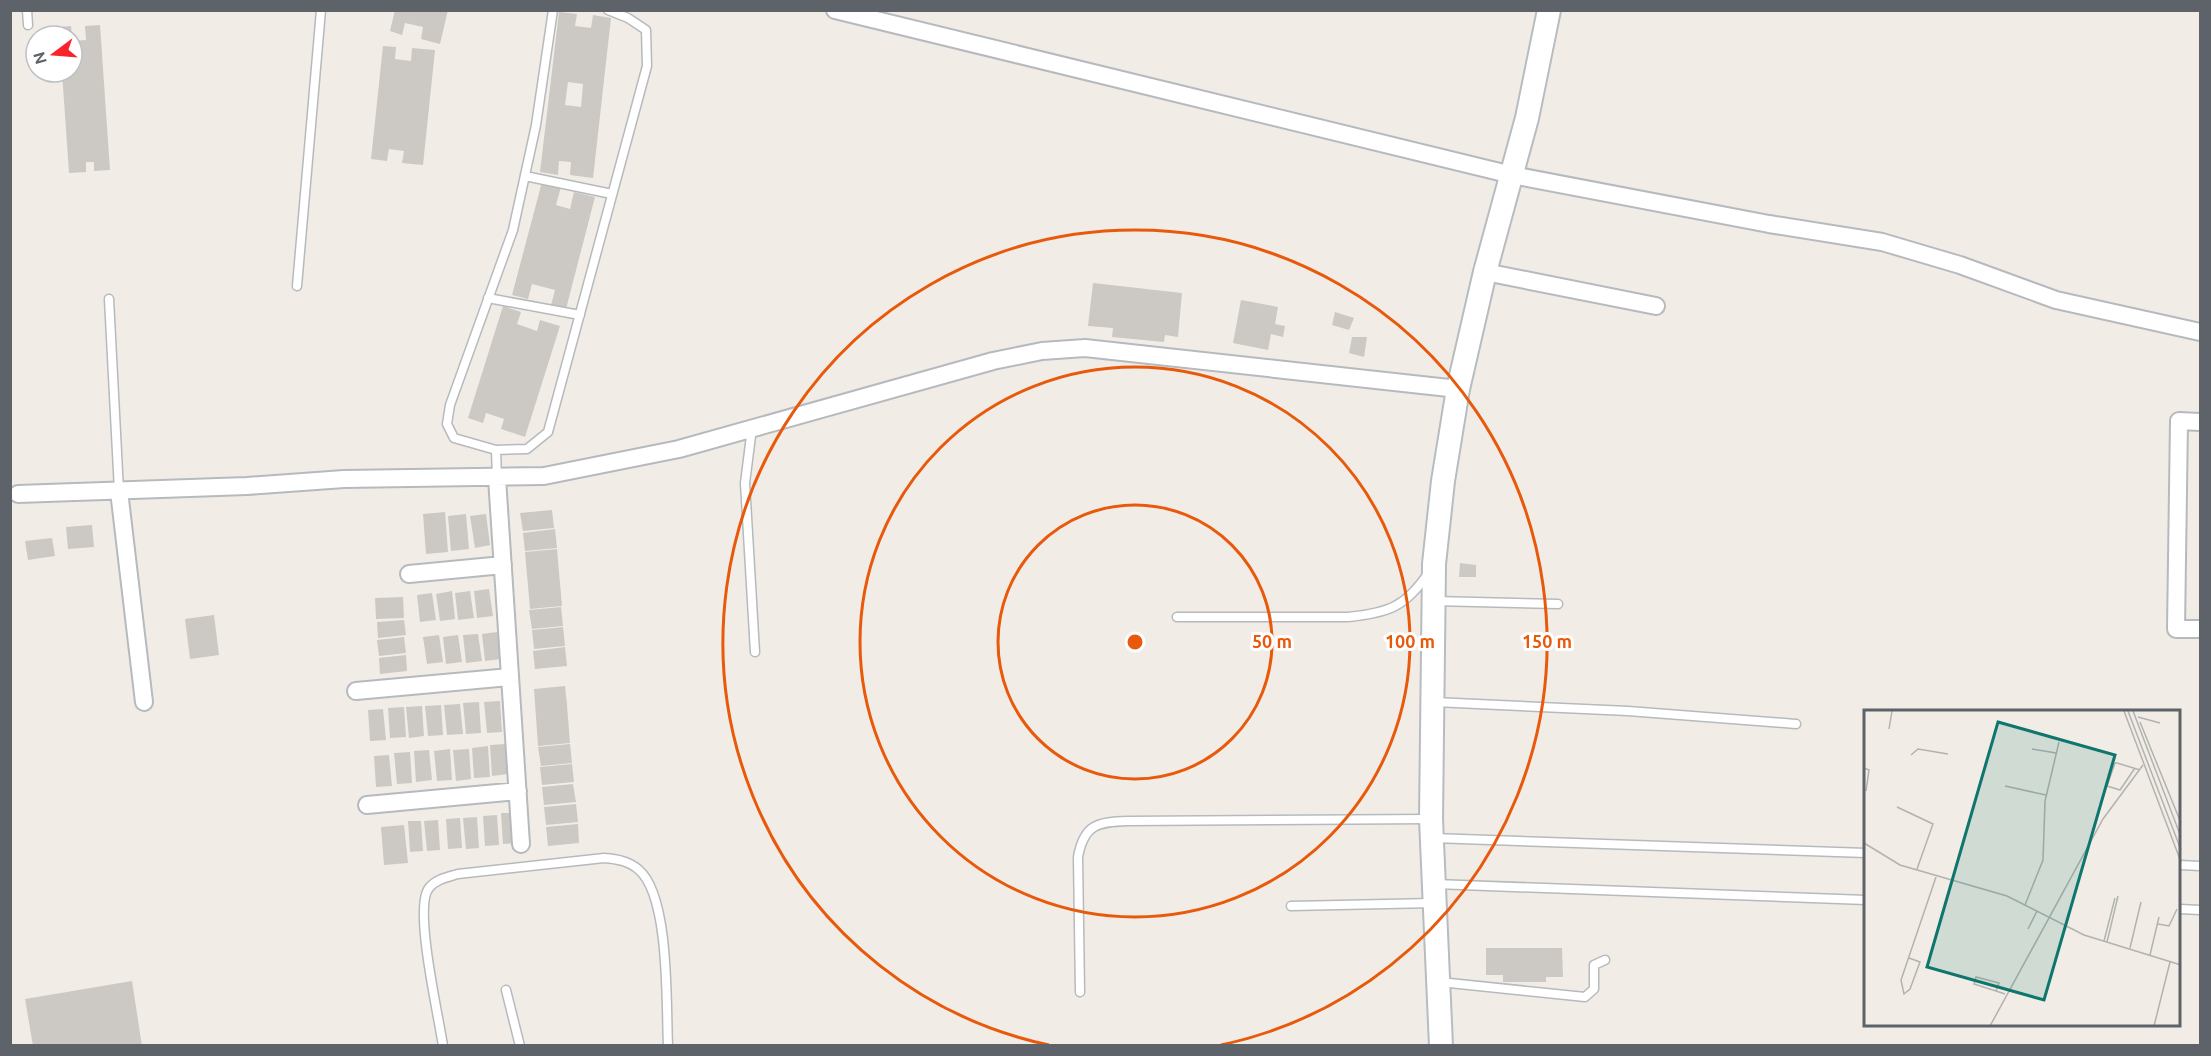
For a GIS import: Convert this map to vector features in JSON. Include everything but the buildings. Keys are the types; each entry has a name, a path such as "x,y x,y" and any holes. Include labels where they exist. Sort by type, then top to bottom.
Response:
{"main road":[{"path":"1441,1046 1432,829 1431,701 1434,564 1443,481 1458,389 1485,272 1530,108 1548,10"}],"street":[{"path":"835,10 1512,175 1769,224 1840,233 1882,242 1960,265 2056,300 2200,332"},
{"path":"1485,272 1656,306"},
{"path":"18,494 344,479 544,476 678,449 993,361 1042,351 1085,348 1458,389"},
{"path":"2200,422 2179,421 2176,629 2200,629"},
{"path":"497,478 521,844"},
{"path":"119,491 144,702"},
{"path":"409,574 503,564"},
{"path":"356,692 510,677"},
{"path":"368,805 518,791"}],"lane":[{"path":"297,286 321,10"},
{"path":"553,10 536,125 513,230 450,405 447,424 454,438 496,450 528,449 548,432 647,66 646,30 628,18 608,10"},
{"path":"525,176 612,194"},
{"path":"488,298 579,315"},
{"path":"109,299 119,491"},
{"path":"752,428 745,483 755,652"},
{"path":"496,450 497,478"},
{"path":"1178,617 1348,617 1376,614 1400,605 1416,591 1434,564"},
{"path":"1433,601 1558,604"},
{"path":"1431,701 1628,711 1796,724"},
{"path":"1080,992 1078,857 1081,839 1095,825 1107,822 1176,820 1432,829 1864,854"},
{"path":"443,1046 423,925 424,897 429,888 441,879 458,874 604,858 621,860 639,870 650,885 658,909 663,945 668,1046"},
{"path":"2181,865 2200,866"},
{"path":"1291,906 1434,894 1864,900"},
{"path":"2181,909 2200,910"},
{"path":"1440,982 1585,997 1594,989 1594,964 1605,960"},
{"path":"506,990 520,1046"}]}
